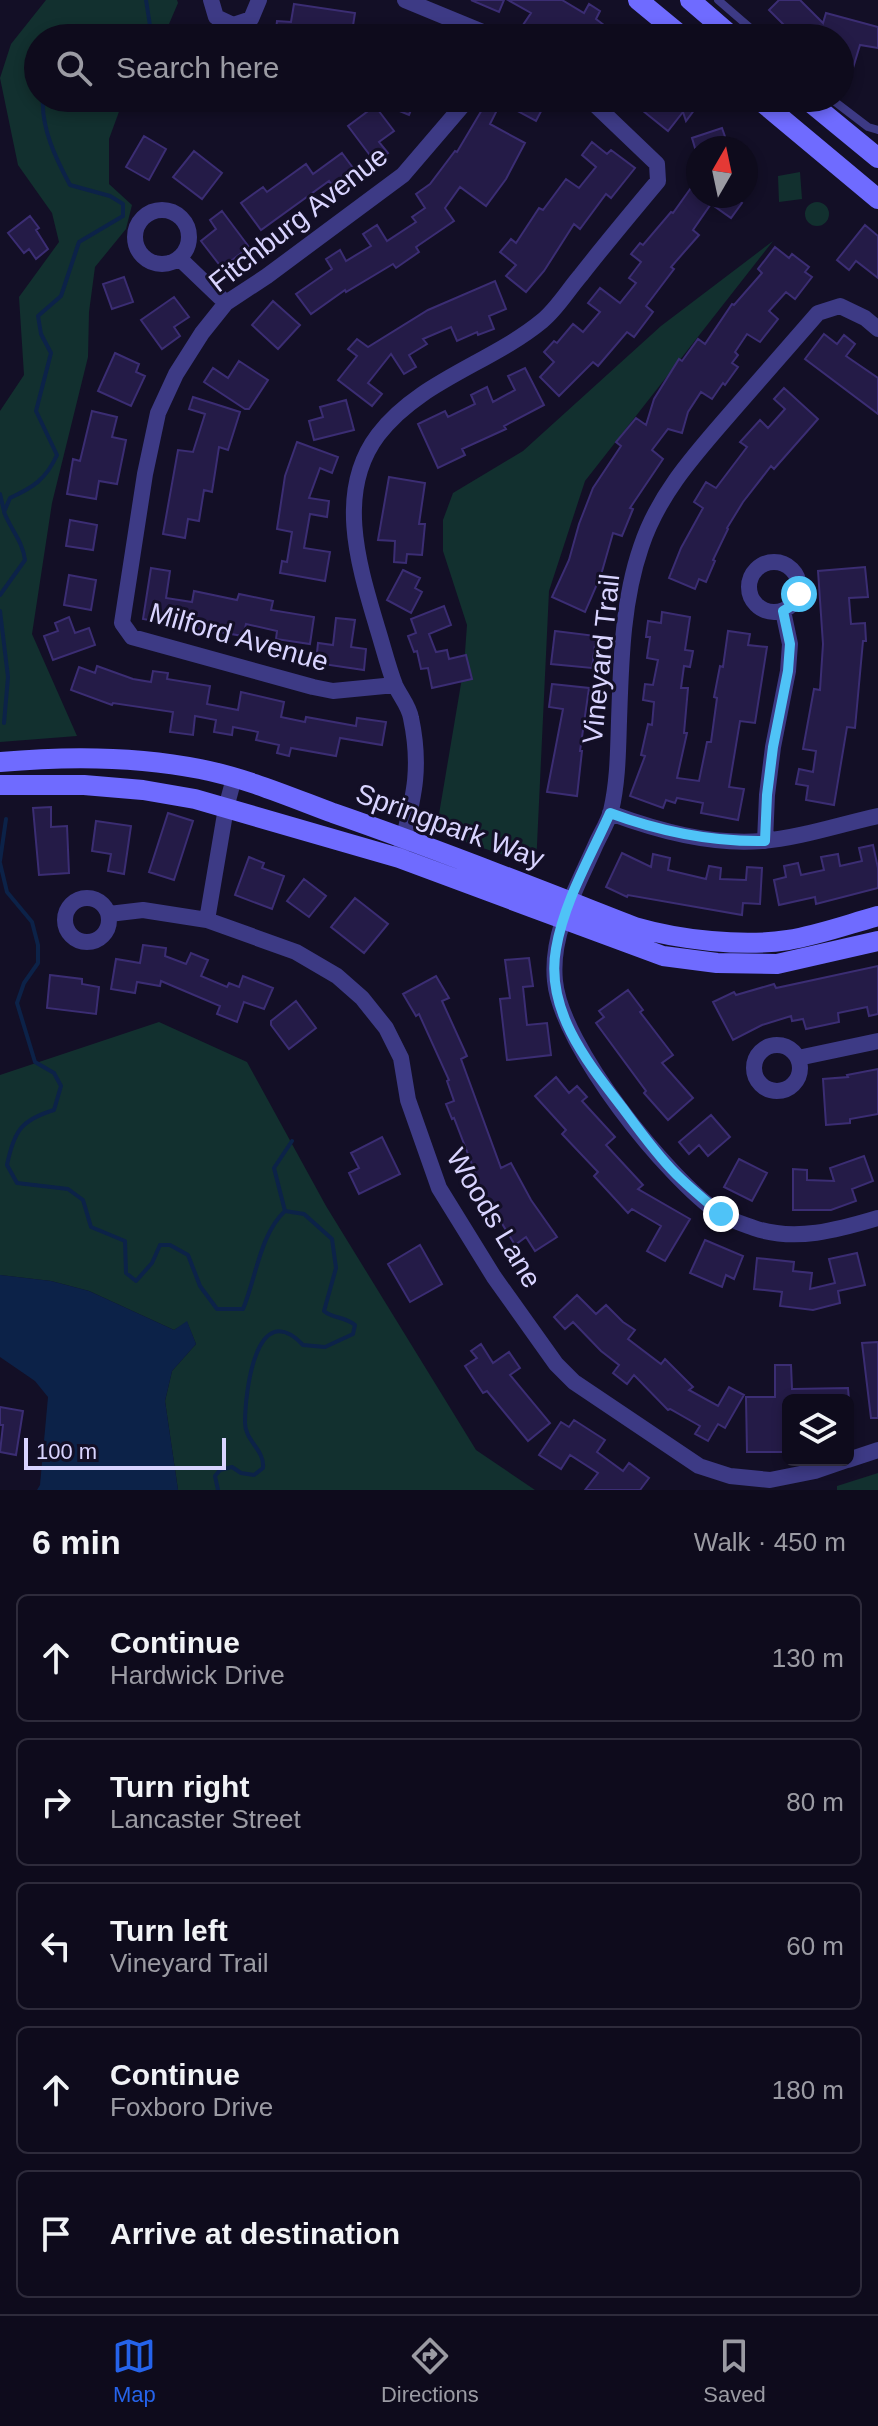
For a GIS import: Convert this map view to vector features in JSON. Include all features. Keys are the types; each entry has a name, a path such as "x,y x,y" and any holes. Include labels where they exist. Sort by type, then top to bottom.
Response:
{"street":[{"path":"211,0 216,17 231,24"},
{"path":"236,24 251,19 259,0"},
{"path":"405,0 463,24"},
{"path":"638,0 667,24"},
{"path":"690,0 718,24"},
{"name":"Fitchburg Avenue","path":"122,623 145,474 158,413 176,374 202,333 226,303 403,175 457,112"},
{"path":"399,858 417,780 417,756 411,714 395,685 361,574 353,513 357,481 378,435 418,397 518,339 545,318 658,181 657,164 603,112"},
{"path":"775,112 876,193"},
{"path":"822,112 878,158"},
{"path":"179,258 226,303"},
{"name":"Vineyard Trail","path":"878,329 865,318 840,306 818,313 684,466 664,497 641,547 630,595 624,634 617,772 610,813 567,910 556,949 555,982 558,1001 570,1031 613,1096 676,1174 721,1214 756,1229 793,1235 830,1231 878,1218"},
{"path":"765,841 773,747 788,671 790,644 783,611"},
{"name":"Milford Avenue","path":"122,623 132,637 313,687 333,691 395,685"},
{"name":"Springpark Way","path":"0,762 136,760 201,769 234,778 404,837 663,956 717,963 777,964 878,941"},
{"path":"207,920 234,778"},
{"name":"Springpark Way","path":"0,785 84,785 143,790 226,808 567,910 651,931 741,943 788,940 878,916"},
{"path":"610,813 684,836 734,841 765,841 878,816"},
{"name":"Woods Lane","path":"109,914 143,910 207,920 296,952 337,976 362,998 386,1028 401,1058 412,1112 439,1188 494,1277 556,1364 574,1382 699,1466 730,1476 770,1480 830,1466"},
{"path":"798,1058 878,1041"},
{"name":"Woods Lane","path":"854,1458 878,1450"}],"lane":[{"path":"718,0 746,24"},
{"path":"848,112 868,127 878,130"}],"green space":[{"path":"46,0 177,0 178,3 169,24 27,24"},
{"path":"24,28 24,112 119,112 109,139 109,184 132,205 126,229 95,267 89,312 88,357 52,503 32,634 77,736 0,742 0,411 24,375 19,297 59,242 52,213 18,165 0,78 11,44"},
{"path":"800,172 802,199 779,202 778,176"},
{"path":"817,202 828,209 829,214 822,225 817,226 806,219 805,214 812,203"},
{"path":"773,241 585,481 549,591 536,866 436,832 464,666 467,625 443,551 443,520 453,493 523,451 661,326"},
{"path":"159,1022 247,1062 326,1206 476,1450 535,1490 178,1490 165,1401 172,1371 196,1344 187,1322 174,1330 89,1291 51,1281 0,1275 0,1075"},
{"path":"878,1473 878,1490 837,1490 837,1486"}],"water":[{"path":"0,1275 51,1281 89,1291 174,1330 187,1321 196,1344 172,1371 165,1401 178,1490 37,1490 48,1397 35,1381 0,1357"}],"building":[{"path":"471,0 504,0 499,12"},
{"path":"508,0 562,0 584,13 589,4 600,11 596,19 603,24 524,24 531,13"},
{"path":"779,0 800,0 823,23 826,13 878,27 878,48 860,45 854,65 854,24 783,24 769,10"},
{"path":"294,4 355,13 353,24 277,24 277,21 291,22"},
{"path":"367,112 380,112 394,131 379,142 388,153 375,162 348,126"},
{"path":"481,112 496,112 490,124 525,143 506,179 486,206 460,187 445,208 454,221 416,247 419,252 396,268 393,264 345,290 311,314 296,294 332,269 326,259 340,250 346,261 371,246 363,234 377,225 387,241 416,222 412,217 425,208 416,194 430,184 457,152"},
{"path":"519,112 541,112 536,121"},
{"path":"644,112 683,112 668,131"},
{"path":"683,112 693,112 686,121"},
{"path":"722,128 725,136 698,136"},
{"path":"144,136 166,149 149,180 126,167"},
{"path":"592,142 607,154 611,150 635,168 611,198 606,194 580,229 574,224 544,271 526,292 506,276 516,265 500,252 511,239 516,243 539,208 543,210 566,179 579,188 596,167 582,155"},
{"path":"194,151 222,173 202,199 173,177"},
{"path":"342,153 356,172 334,188 329,181 261,230 241,203 263,187 267,192 306,164 313,174"},
{"path":"686,195 686,208 708,208 693,230 699,235 671,267 674,269 646,306 653,312 634,337 627,332 598,366 593,362 559,396 540,377 554,362 544,352 554,341 557,343 573,324 583,332 600,312 588,303 600,288 620,303 636,283 629,278 641,262 631,254 673,213"},
{"path":"717,208 738,208 731,218"},
{"path":"222,211 249,247 222,268 201,241 216,229 210,220"},
{"path":"30,216 48,249 36,259 29,249 24,253 8,233"},
{"path":"865,225 878,236 878,278 856,261 849,270 837,260"},
{"path":"775,247 789,258 792,254 809,267 805,272 812,277 795,299 786,292 769,311 778,319 760,342 747,334 732,363 738,367 712,399 701,392 688,412 682,433 668,429 652,450 663,459 630,508 633,509 622,536 613,533 601,575 585,612 552,597 569,560 593,488 621,446 616,442 636,418 646,425 654,399 679,359 682,361 698,339 705,344 732,304 762,273 758,269"},
{"path":"124,277 133,302 112,309 103,284"},
{"path":"495,281 506,309 489,316 494,329 457,341 451,327 423,339 427,344 409,355 416,367 404,374 391,354 368,383 382,394 372,406 338,380 357,356 348,349 357,339 368,347 428,310"},
{"path":"174,297 189,317 174,327 180,336 162,349 141,320"},
{"path":"273,301 300,325 278,349 252,325"},
{"path":"824,334 837,344 844,335 855,344 846,356 878,378 878,414 805,359"},
{"path":"115,353 139,364 136,372 145,376 131,406 98,391"},
{"path":"239,361 268,380 249,409 204,382 213,368 228,378"},
{"path":"525,368 544,405 504,426 506,429 462,449 465,455 438,468 418,424 445,411 448,417 475,404 471,395 487,387 493,402 515,390 508,376"},
{"path":"784,388 818,419 774,469 771,466 743,502 727,528 706,582 699,579 695,589 669,578 703,508 694,502 706,482 716,488 747,447 740,442 760,420 768,428 785,409 774,399"},
{"path":"193,397 240,412 228,450 219,447 212,492 204,490 199,521 188,519 185,538 163,534 178,450 193,452 205,414 189,409"},
{"path":"346,400 354,430 314,440 309,421 323,417 320,407"},
{"path":"92,411 117,417 112,437 126,440 117,484 99,481 96,499 67,494 73,459 80,461"},
{"path":"297,442 338,457 332,473 320,468 309,498 329,501 327,517 310,514 304,548 330,552 325,581 280,573 282,561 287,562 292,532 277,529 285,476"},
{"path":"389,477 425,483 419,524 425,524 422,555 407,554 406,563 394,562 395,541 378,540"},
{"path":"70,520 97,525 93,550 66,546"},
{"path":"865,567 868,597 849,598 851,624 865,623 866,641 863,641 855,728 847,727 834,805 806,800 808,786 796,784 799,769 813,772 816,751 803,749 814,689 820,690 823,644 818,571"},
{"path":"151,568 170,571 166,598 192,602 194,591 237,600 239,594 273,601 271,610 314,617 310,644 276,639 277,631 246,624 243,636 143,619"},
{"path":"403,570 420,578 415,588 422,592 411,613 387,600"},
{"path":"69,575 96,580 91,610 64,605"},
{"path":"444,606 451,625 429,634 436,652 447,650 449,659 466,655 472,679 432,688 428,668 421,669 417,651 414,652 408,636 416,633 411,619"},
{"path":"662,612 690,617 685,650 693,651 690,667 684,666 681,688 688,688 684,733 687,733 677,778 699,781 707,742 711,742 717,698 714,697 720,666 723,667 728,631 750,634 748,645 767,647 755,723 740,721 729,787 744,789 738,820 701,813 703,803 677,798 675,803 666,800 663,808 630,796 645,756 641,755 648,724 652,725 654,702 643,700 645,684 653,685 658,660 647,658 650,637 646,637 648,621 661,623"},
{"path":"69,617 75,633 89,628 95,645 53,660 44,636 58,631 55,623"},
{"path":"336,618 355,620 351,647 366,649 364,670 316,663 318,643 333,645"},
{"path":"555,631 596,636 592,668 551,664"},
{"path":"97,666 133,679 151,682 153,671 168,673 167,679 210,686 207,704 238,710 241,692 284,702 281,717 305,722 306,717 356,726 357,718 386,722 382,745 340,738 336,756 291,748 289,756 277,753 279,745 256,740 258,732 233,727 232,735 214,732 216,720 195,716 193,735 170,732 173,712 112,705 71,690 79,667 95,673"},
{"path":"552,684 589,688 577,796 547,792 563,709 549,707"},
{"path":"51,807 51,827 67,826 69,873 39,875 33,808"},
{"path":"168,813 193,821 174,880 149,872"},
{"path":"96,821 131,826 124,874 108,871 111,854 92,851"},
{"path":"873,845 878,888 816,904 815,897 779,905 774,880 786,877 784,866 798,863 801,875 824,870 821,857 838,854 840,866 862,861 859,848"},
{"path":"622,853 651,867 653,854 670,858 668,870 706,879 709,866 721,868 720,879 746,880 747,867 762,868 760,904 743,903 742,915 627,897 606,887"},
{"path":"249,857 264,863 262,868 284,876 272,909 235,895"},
{"path":"304,879 326,896 309,917 287,901"},
{"path":"355,898 388,924 364,953 331,927"},
{"path":"143,945 166,948 165,956 186,964 191,953 208,960 201,976 227,987 229,983 239,987 243,976 273,988 264,1009 244,1002 237,1022 217,1014 220,1006 161,981 160,986 137,982 135,993 111,989 116,959 140,963"},
{"path":"529,958 533,986 523,987 527,1025 547,1023 551,1055 507,1060 500,999 510,998 505,960"},
{"path":"878,966 878,1014 869,1016 867,1007 838,1013 839,1022 806,1029 803,1019 792,1021 791,1016 762,1025 733,1040 713,1002 734,992 736,995 774,984 776,988"},
{"path":"50,975 82,979 82,984 99,987 96,1014 47,1008"},
{"path":"436,976 449,998 442,1001 467,1056 461,1059 501,1168 511,1163 531,1200 557,1237 535,1251 526,1237 515,1245 476,1181 446,1104 454,1101 449,1080 419,1014 416,1016 403,994"},
{"path":"628,990 643,1010 640,1012 673,1055 662,1063 693,1098 668,1120 644,1093 646,1091 596,1023 604,1017 599,1011"},
{"path":"296,1001 316,1028 289,1049 271,1021"},
{"path":"878,1069 878,1114 850,1119 850,1123 826,1125 823,1079 848,1077"},
{"path":"556,1077 569,1093 577,1086 587,1097 582,1101 615,1137 606,1145 643,1185 638,1189 690,1219 665,1261 647,1251 661,1226 632,1209 628,1213 594,1176 598,1172 562,1134 566,1130 535,1096"},
{"path":"711,1115 730,1137 708,1156 699,1145 689,1154 679,1142"},
{"path":"382,1137 400,1174 359,1194 349,1173 359,1168 351,1153"},
{"path":"864,1156 873,1181 852,1189 856,1201 831,1210 793,1210 793,1169 807,1170 807,1180 834,1181 830,1168"},
{"path":"739,1159 767,1173 752,1201 724,1187"},
{"path":"705,1240 743,1256 734,1279 726,1275 722,1287 690,1273"},
{"path":"420,1245 442,1284 410,1302 388,1264"},
{"path":"857,1253 865,1285 838,1291 840,1303 813,1310 780,1306 782,1292 754,1289 757,1258 794,1262 793,1271 812,1273 810,1289 835,1283 829,1259"},
{"path":"577,1295 596,1314 606,1305 635,1330 628,1339 661,1364 665,1359 693,1387 689,1390 718,1406 729,1387 744,1395 725,1428 718,1424 708,1441 695,1434 700,1426 668,1410 634,1375 627,1384 613,1373 619,1365 573,1322 565,1329 554,1317"},
{"path":"878,1342 878,1418 871,1418 862,1343"},
{"path":"481,1344 493,1363 509,1352 520,1368 510,1375 550,1423 528,1441 487,1391 483,1393 465,1366 477,1358 471,1351"},
{"path":"775,1365 791,1365 792,1389 848,1388 848,1394 782,1394 782,1452 747,1452 746,1397 775,1397"},
{"path":"0,1407 23,1411 16,1455 0,1452 3,1425 0,1425"},
{"path":"574,1420 605,1440 597,1452 623,1471 629,1463 649,1478 640,1490 585,1490 598,1473 570,1455 561,1469 539,1455 561,1422 569,1427"}],"waterway":[{"path":"146,0 150,24"},
{"path":"0,595 25,560 22,547 4,512 10,498 38,481 57,455 36,411 51,353 41,334 38,316 61,296 79,242 123,216 123,204 110,196 70,185 47,132 44,112"},
{"path":"0,494 4,511"},
{"path":"0,611 8,677 4,723"},
{"path":"0,861 6,819"},
{"path":"0,863 7,892 32,922 38,945 38,963 24,983 17,1003 35,1062 54,1073 61,1086 54,1110 26,1123 16,1135 7,1165 17,1183 68,1189 83,1200 91,1227 125,1241 126,1273 136,1281 152,1263 160,1245 170,1245 188,1255 200,1286 217,1309 243,1309 264,1244 285,1211 304,1214 332,1239 336,1268 324,1311 355,1325 353,1334 325,1347 303,1345 287,1333 274,1332 264,1340 251,1372 245,1423 248,1435 261,1456 263,1468 254,1475 241,1473 232,1467 220,1470 215,1476 218,1490"},
{"path":"285,1211 274,1168 292,1141"}],"route":[{"path":"721,1214 676,1174 586,1059 558,1001 554,966 556,949 564,919 610,813 684,836 765,841 773,747 788,671 790,644 783,611 793,605 799,594"}]}
